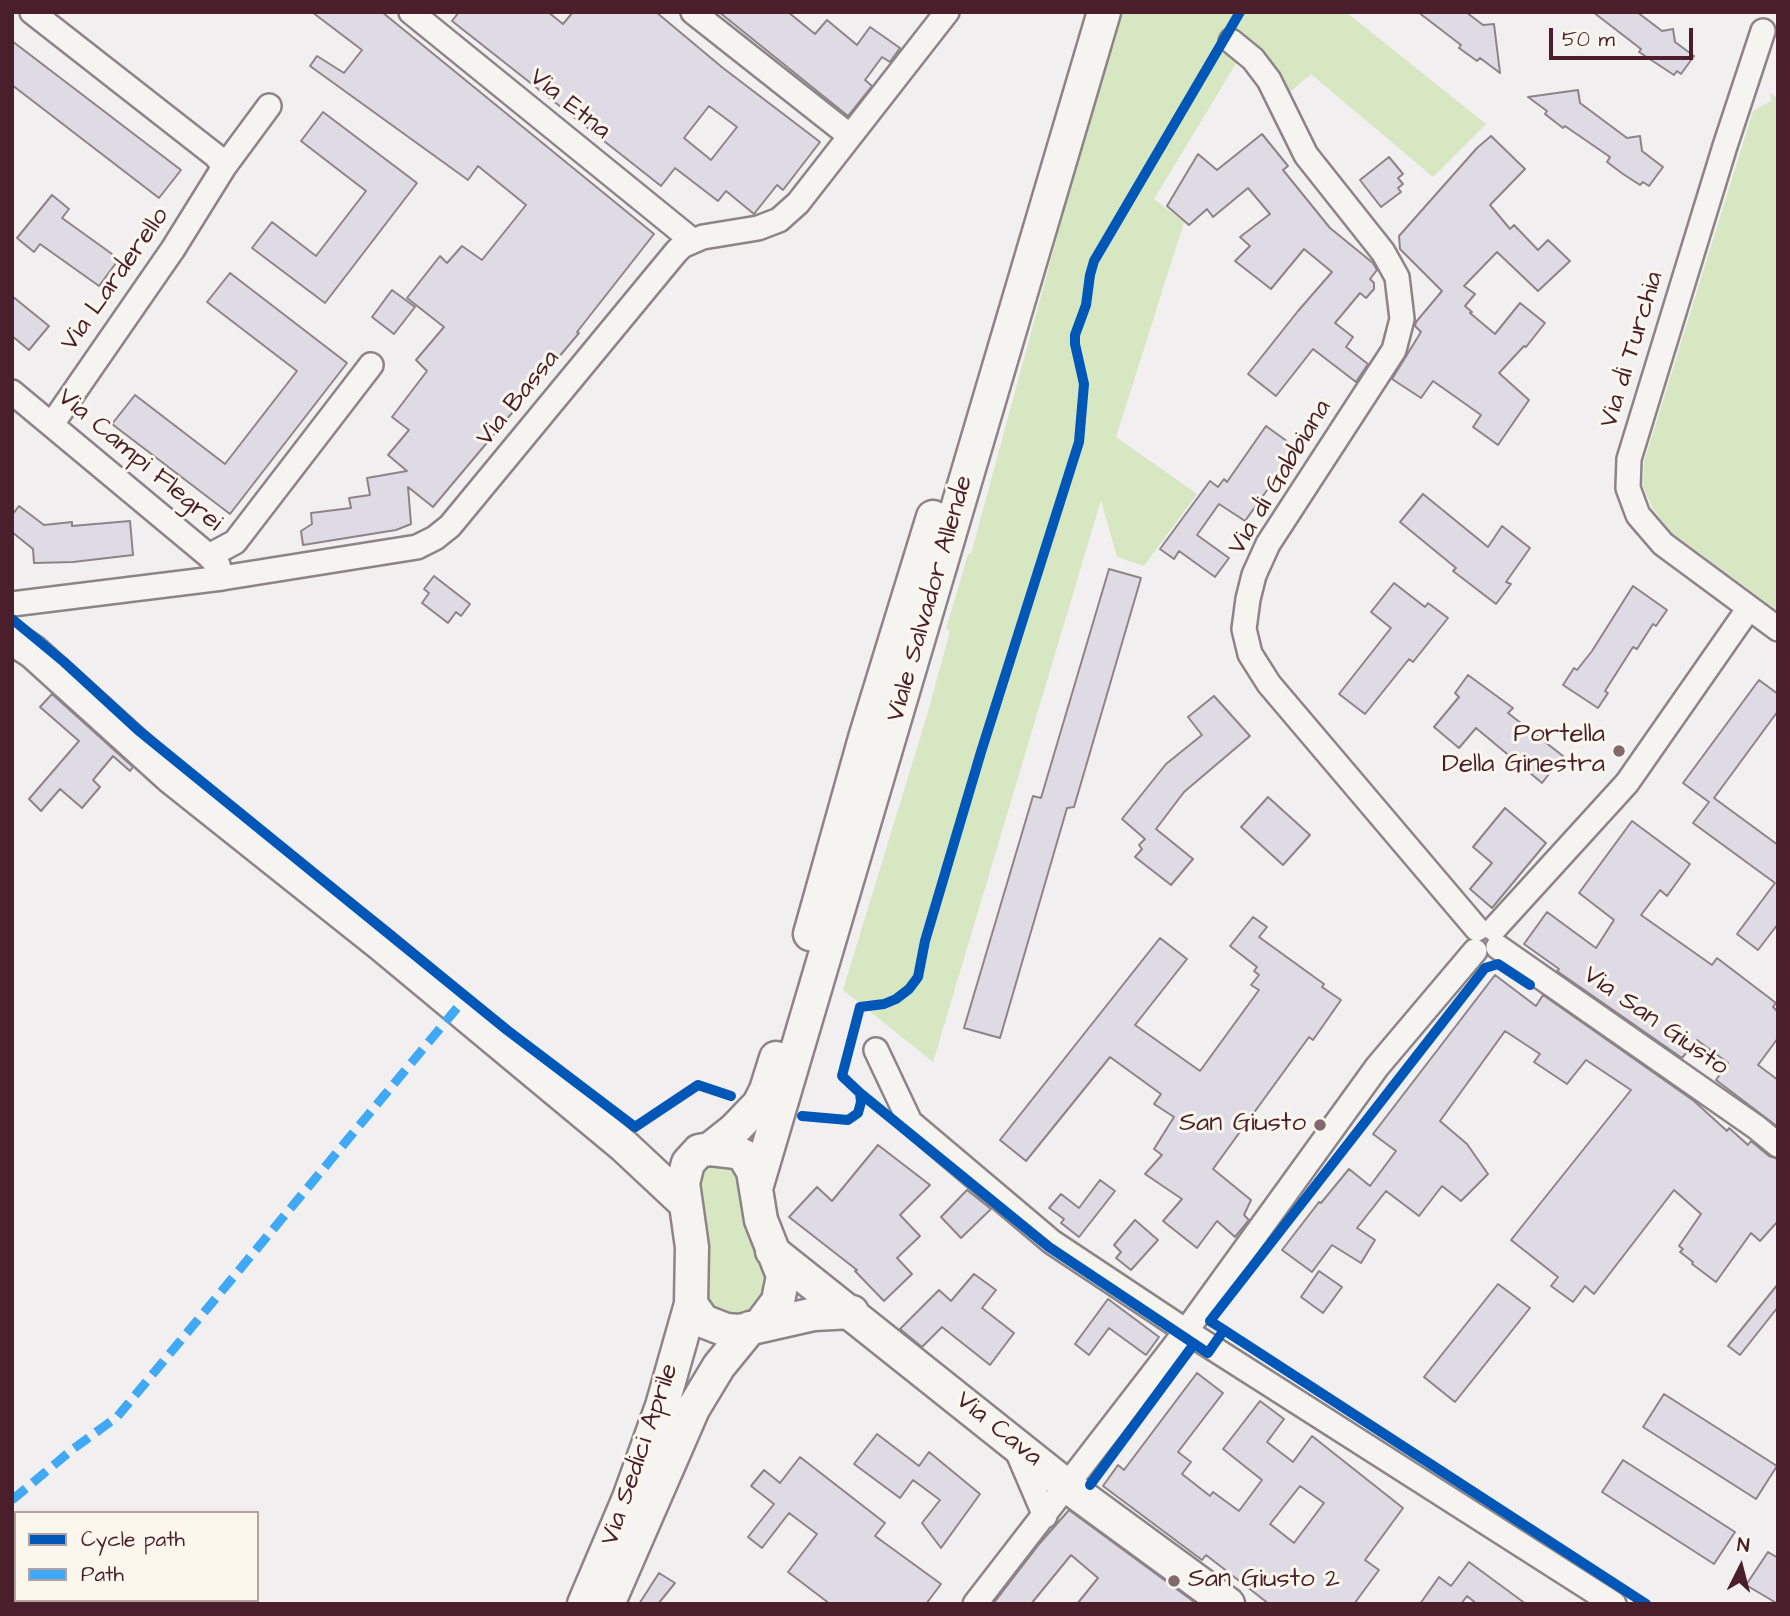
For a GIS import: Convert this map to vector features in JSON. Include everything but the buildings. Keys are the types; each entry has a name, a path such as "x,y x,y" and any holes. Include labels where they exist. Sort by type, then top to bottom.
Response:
{"main road":[{"name":"Viale Salvador Allende","path":"701,1153 751,1114 759,1104 771,1076 865,738 1012,261 1083,12"},
{"name":"Viale Salvador Allende","path":"757,1185 1104,12"},
{"path":"12,638 33,652 171,777 382,945 624,1146 686,1204"},
{"path":"624,1146 701,1153 736,1152 744,1156 754,1171 757,1185"},
{"name":"Via Sedici Aprile","path":"584,1604 607,1552 652,1432 691,1304 692,1247 683,1183 688,1163 701,1153"},
{"name":"Via Sedici Aprile","path":"608,1604 692,1409 719,1366 771,1312 781,1290 783,1276 761,1220 757,1185"},
{"name":"Via Cava","path":"772,1251 852,1312 1067,1486 1228,1604"},
{"path":"691,1304 703,1321 715,1327 739,1331 825,1312 852,1312"}],"street":[{"path":"32,12 216,156 223,167"},
{"name":"Via Etna","path":"411,12 693,241"},
{"path":"693,12 850,135"},
{"name":"Via Bassa","path":"12,604 222,578 417,547 435,538 450,526 676,252 693,241 758,228 779,220 799,202 947,12"},
{"name":"Via di Turchia","path":"1763,31 1629,459 1628,488 1638,516 1663,544 1778,629"},
{"name":"Via di Gabbiana","path":"1231,41 1253,59 1269,80 1306,155 1382,252 1397,277 1402,319 1394,350 1268,544 1254,575 1248,599 1244,629 1250,654 1269,684 1486,939"},
{"name":"Via Larderello","path":"52,424 173,249 223,167 269,106"},
{"path":"209,556 235,542 371,365"},
{"name":"Via Campi Flegrei","path":"12,392 209,556 218,565 222,578"},
{"path":"975,1604 1186,1331 1377,1067 1486,939 1627,783 1749,608"},
{"name":"Via San Giusto","path":"1486,939 1778,1145"},
{"path":"876,1050 910,1122 1052,1242 1186,1331 1614,1604"},
{"path":"1013,1443 1045,1516"}],"green space":[{"path":"1118,12 1346,12 1486,124 1433,177 1311,74 1290,92 1249,42 1154,199 1184,222 1116,437 1197,494 1144,566 1117,557 1101,500 933,1062 843,990 928,712 950,631 946,629 968,554 971,554"},
{"path":"1770,93 1778,98 1778,611 1672,533 1653,509 1643,487 1644,462 1753,111 1771,101"},
{"path":"718,1161 736,1169 768,1274 767,1291 752,1311 744,1314 720,1311 708,1299 706,1292 708,1258 698,1181 702,1165"}],"marked path":[{"path":"12,1500 73,1449 117,1417 457,1008"}],"cycle path":[{"path":"802,1116 848,1120 858,1113 860,1093 842,1076 860,1007 884,1004 896,999 909,989 918,977 925,941 981,752 1079,442 1084,384 1075,335 1086,305 1094,261 1240,12"},
{"path":"12,619 64,662 138,730 507,1030 635,1127 698,1085 731,1096"},
{"path":"1224,1330 1210,1321 1485,968 1498,964 1530,985"},
{"path":"860,1093 1049,1247 1208,1353 1224,1330 1646,1604"},
{"path":"1090,1485 1194,1344"}],"place":[{"name":"Portella Della Ginestra","path":"1619,751"},
{"name":"San Giusto","path":"1320,1125"},
{"name":"San Giusto 2","path":"1174,1581"}]}
